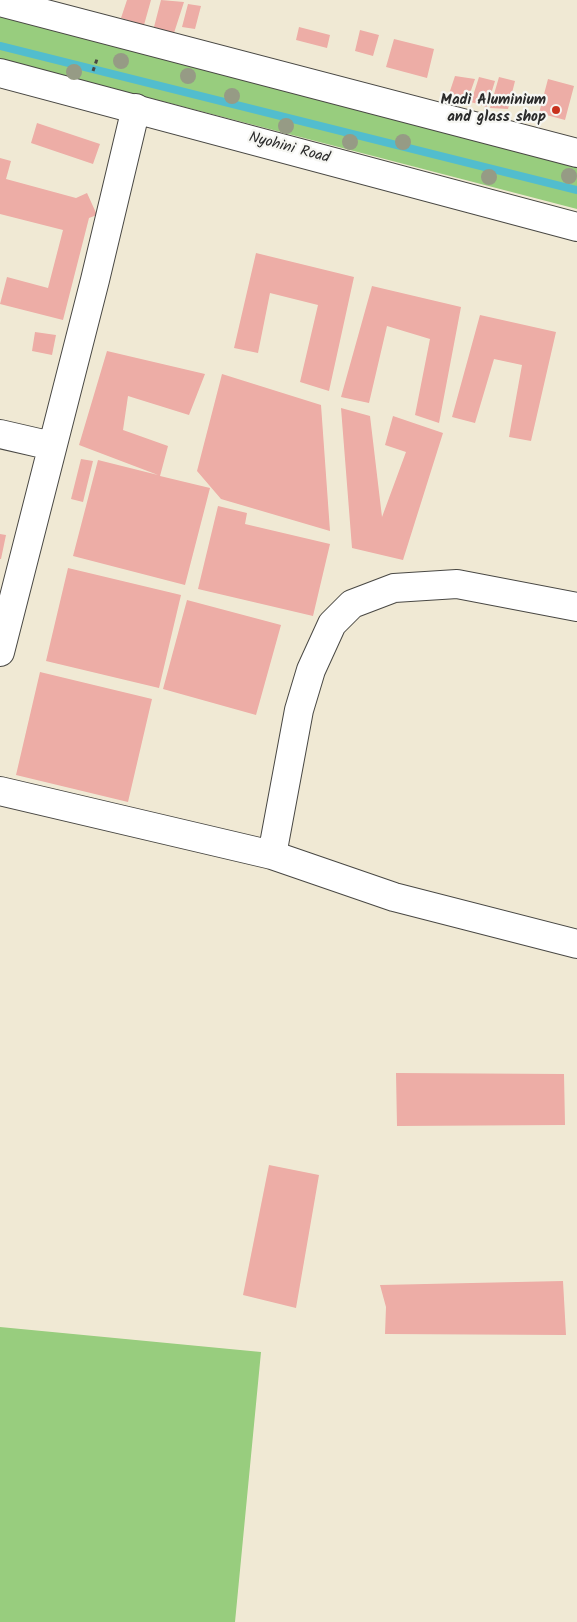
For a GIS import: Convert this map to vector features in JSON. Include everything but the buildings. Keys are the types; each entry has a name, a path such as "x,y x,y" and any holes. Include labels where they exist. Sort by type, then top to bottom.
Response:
{"street":[{"path":"0,2 577,153"},
{"name":"Nyohini Road","path":"0,73 577,227"},
{"path":"0,652 95,280 136,108"},
{"path":"0,434 52,446"},
{"path":"272,855 299,710 311,670 332,624 352,604 394,588 457,584 577,607"},
{"path":"0,791 272,855 394,898 577,944"}],"path":[{"path":"93,74 99,51"}],"green space":[{"path":"0,16 577,165 577,209 0,59"},
{"path":"0,1327 261,1352 235,1622 0,1622"}],"waterway":[{"path":"0,46 577,190"}],"place":[{"name":"Madi Aluminium and glass shop","path":"556,110"}]}
